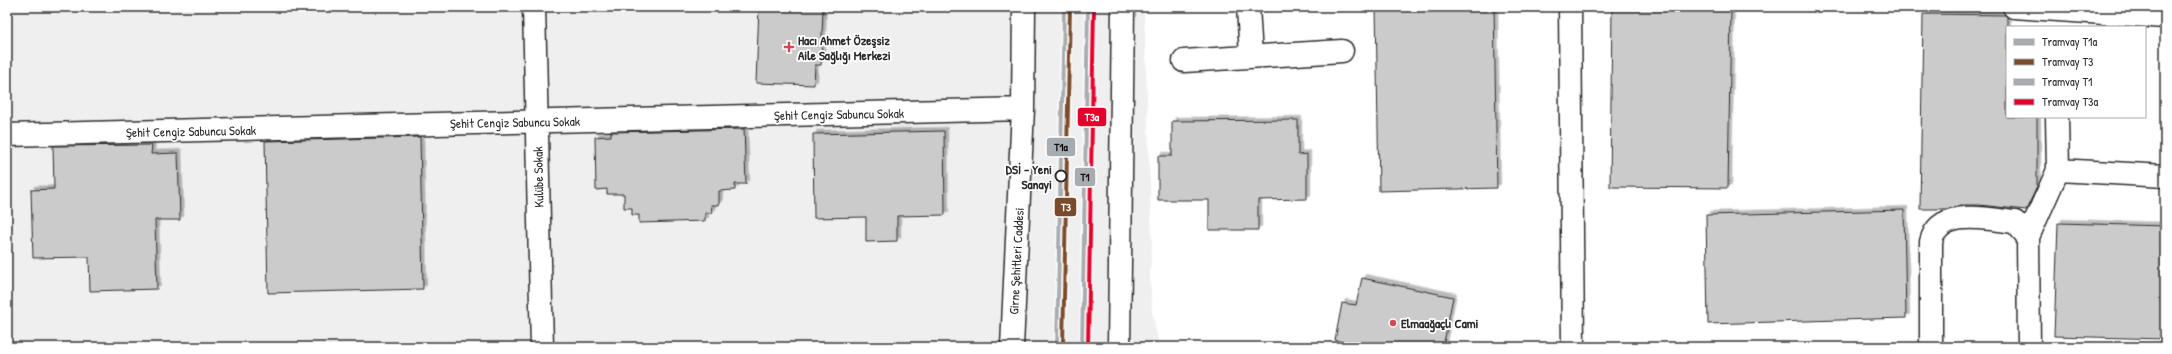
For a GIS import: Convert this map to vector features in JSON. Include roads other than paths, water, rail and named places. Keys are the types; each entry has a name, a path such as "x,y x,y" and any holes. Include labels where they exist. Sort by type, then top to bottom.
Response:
{"street":[{"name":"Kulübe Sokak","path":"534,7 542,347"},
{"name":"Girne Şehitleri Caddesi","path":"1012,347 1023,109 1024,7"},
{"path":"1119,347 1123,7"},
{"path":"1248,7 1251,56"},
{"path":"1570,7 1573,347"},
{"path":"2014,7 2055,18 2165,17"},
{"path":"1184,61 1342,51"},
{"name":"Şehit Cengiz Sabuncu Sokak","path":"7,135 1023,109"},
{"path":"2029,347 2028,237 2058,170 2057,118"},
{"path":"2058,170 2165,176"},
{"path":"1931,347 1931,242 1937,227 1951,219 1985,218 2015,222 2028,237"},
{"path":"1119,323 1129,347"}],"tram line":[{"name":"T1a","path":"1057,347 1064,7"},
{"name":"T3","path":"1063,347 1070,7"},
{"name":"T1","path":"1082,347 1088,7"},
{"name":"T3a","path":"1088,347 1094,7"}],"place":[{"name":"Hacı Ahmet Özeşsiz Aile Sağlığı Merkezi","path":"789,47"},
{"name":"DSİ - Yeni Sanayi","path":"1061,176"},
{"name":"Elmaağaçlı Cami","path":"1393,323"}]}
